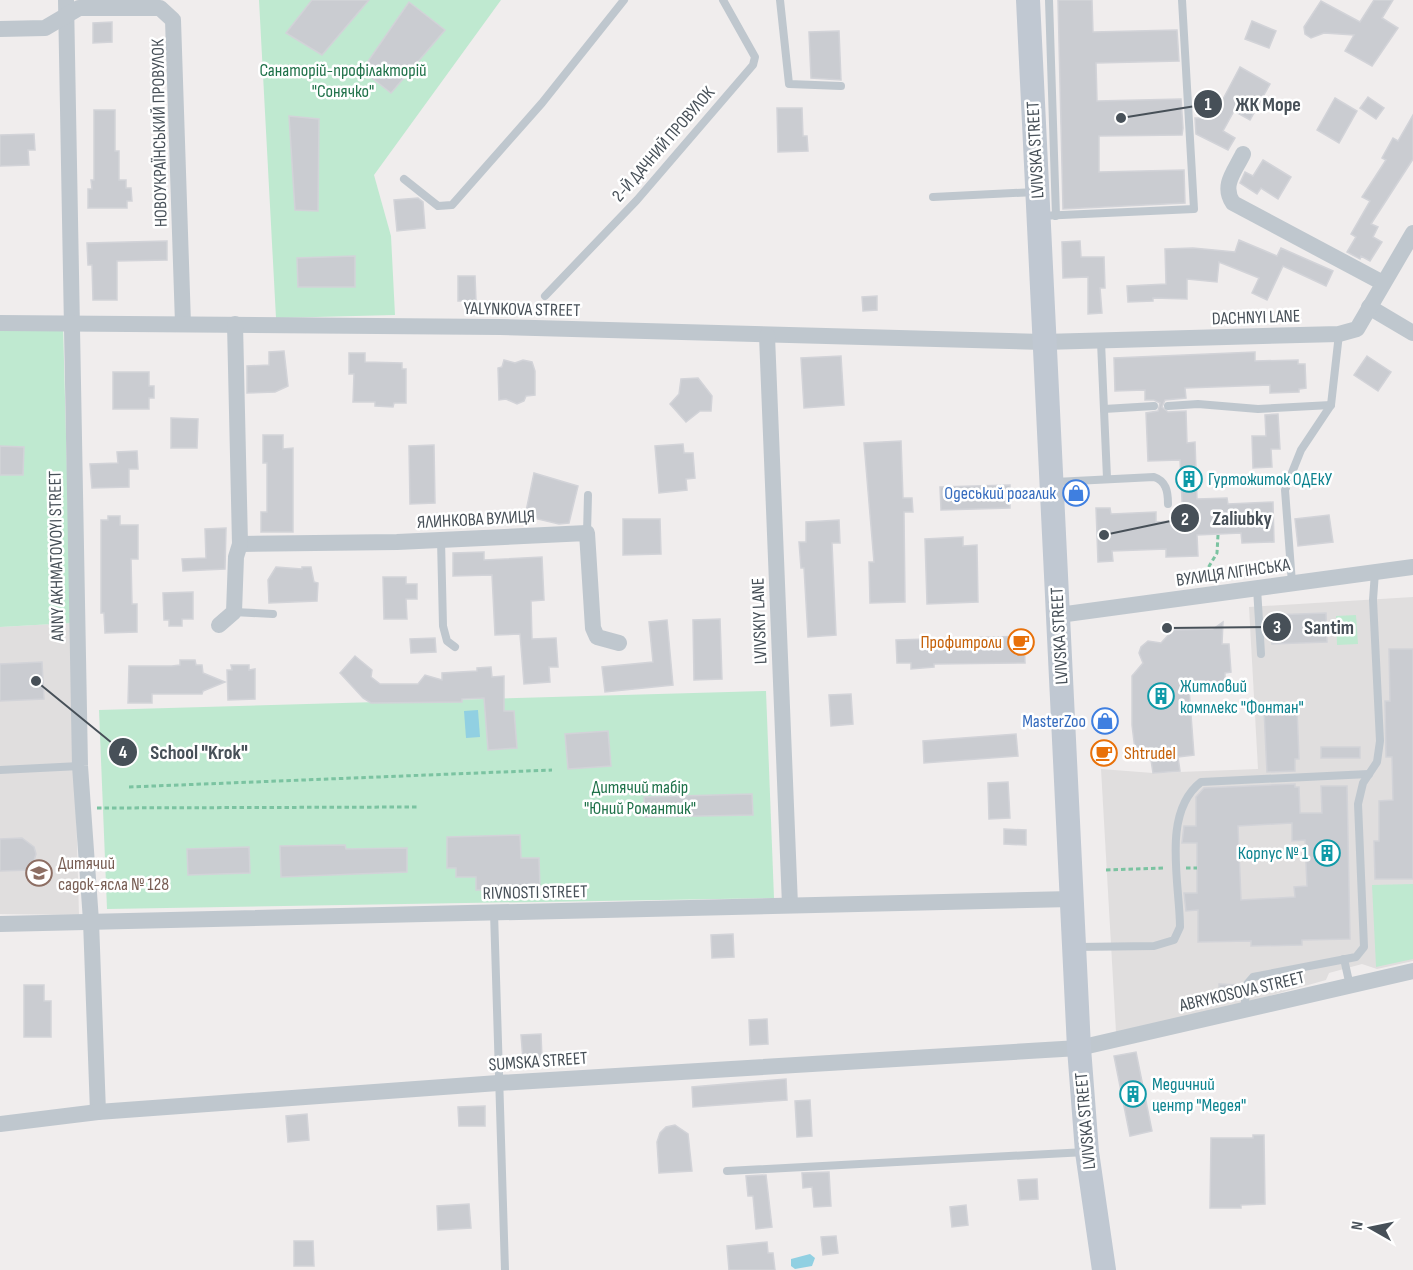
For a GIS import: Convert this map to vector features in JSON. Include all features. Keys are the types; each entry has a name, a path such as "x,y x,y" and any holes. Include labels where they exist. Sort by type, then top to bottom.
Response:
{"main road":[{"name":"LVIVSKA STREET","path":"1028,0 1037,192 1047,216 1043,342 1059,615 1079,1048 1087,1152 1104,1270"}],"street":[{"name":"НОВОУКРАЇНСЬКИЙ ПРОВУЛОК","path":"0,29 45,28 66,8 160,8 174,20 183,324"},
{"name":"ANNY AKHMATOVOYI STREET","path":"66,8 70,323 80,766 91,921 98,1112"},
{"path":"1243,154 1228,184 1227,191 1233,203 1383,284"},
{"path":"1339,334 1357,329 1413,233"},
{"path":"1369,307 1413,333"},
{"name":"YALYNKOVA STREET","path":"0,323 500,327 1043,342"},
{"path":"219,625 234,612 236,557 240,544 236,324"},
{"name":"DACHNYI LANE","path":"1043,342 1339,334"},
{"name":"LVIVSKIY LANE","path":"767,336 790,905"},
{"path":"587,534 593,628 597,637 619,643"},
{"name":"ЯЛИНКОВА ВУЛИЦЯ","path":"240,544 587,534"},
{"name":"ВУЛИЦЯ ЛІГІНСЬКА","path":"1059,615 1413,567"},
{"name":"RIVNOSTI STREET","path":"0,924 1072,899"},
{"name":"ABRYKOSOVA STREET","path":"1079,1048 1413,971"},
{"name":"SUMSKA STREET","path":"0,1124 98,1112 498,1083 1079,1048"}],"lane":[{"path":"404,178 438,206 452,205 542,103 624,0"},
{"name":"2-Й ДАЧНИЙ ПРОВУЛОК","path":"544,296 637,200 755,62 755,57 723,0"},
{"path":"780,0 786,79 789,84 841,86"},
{"path":"1049,0 1047,216 1194,208 1182,0"},
{"path":"933,197 1037,192"},
{"path":"1293,583 1285,490 1301,450 1331,405 1339,334"},
{"path":"1101,342 1107,478"},
{"path":"1168,406 1198,404 1258,409 1331,405"},
{"path":"1104,409 1154,406"},
{"path":"1051,482 1154,477 1160,479 1166,486 1168,504"},
{"path":"587,534 588,495"},
{"path":"441,540 443,626 447,641 455,648"},
{"path":"1244,1010 1247,984 1252,977 1356,957 1364,947 1358,804 1359,793 1377,762 1380,741 1373,600 1375,572"},
{"path":"1257,588 1261,654"},
{"path":"234,612 273,614"},
{"path":"0,770 80,766"},
{"path":"1073,947 1154,946 1173,940 1180,927 1176,834 1179,819 1189,795 1201,782 1369,774"},
{"path":"494,912 504,1270"},
{"path":"1344,959 1350,986"},
{"path":"727,1171 1087,1152"}],"path":[{"path":"1207,595 1205,573 1217,553 1218,535"},
{"path":"129,787 552,770"},
{"path":"83,808 417,807"},
{"path":"1107,870 1197,867"}],"shaded area":[{"path":"1413,597 1413,961 1377,969 1362,964 1329,973 1326,980 1244,1003 1116,1032 1101,769 1153,773 1258,769 1249,607"},
{"path":"71,623 79,915 0,914 0,627"}],"green space":[{"name":"Санаторій-профілакторій \"Сонячко\"","path":"259,0 501,0 374,175 391,236 395,315 276,318"},
{"path":"63,324 71,623 0,627 0,326"},
{"path":"1356,615 1358,644 1337,645 1336,616"},
{"name":"Дитячий табір \"Юний Романтик\"","path":"766,691 774,898 107,909 99,710"},
{"path":"1413,884 1413,959 1376,967 1372,885"}],"water":[{"path":"478,710 480,737 466,738 464,711"},
{"path":"810,1254 815,1258 812,1266 795,1269 791,1266 791,1259"}],"building":[{"path":"312,0 369,0 322,55 286,33"},
{"path":"1058,0 1092,0 1093,32 1177,30 1179,61 1096,63 1097,101 1181,99 1183,128 1182,135 1099,136 1099,172 1184,170 1185,203 1063,209"},
{"path":"1374,0 1393,0 1382,18 1398,28 1372,66 1345,51 1354,35 1324,33 1311,38 1305,34 1304,27 1321,1 1360,22"},
{"path":"409,2 445,30 391,93 362,70"},
{"path":"1252,21 1276,31 1269,48 1245,39"},
{"path":"112,22 112,42 93,43 93,23"},
{"path":"839,31 841,80 811,78 809,32"},
{"path":"1240,67 1270,84 1250,120 1234,111 1223,131 1235,138 1228,150 1196,134 1195,118 1213,118"},
{"path":"1368,97 1384,108 1376,119 1360,108"},
{"path":"1335,98 1357,111 1339,143 1317,130"},
{"path":"777,108 802,108 803,136 807,136 808,151 778,152"},
{"path":"94,110 115,110 115,151 119,151 119,180 126,180 126,188 131,188 132,201 127,201 127,208 88,208 88,189 92,189 91,180 94,180"},
{"path":"1413,115 1413,159 1371,224 1378,227 1373,237 1382,242 1370,261 1361,256 1360,259 1347,252 1356,237 1351,234 1370,201 1362,197 1386,160 1382,158 1393,138 1398,141"},
{"path":"289,116 319,119 318,211 295,210"},
{"path":"34,134 35,150 28,150 29,165 0,166 0,135"},
{"path":"1263,160 1291,177 1278,199 1261,188 1257,194 1240,183 1245,172 1253,176"},
{"path":"418,198 423,202 425,228 397,231 394,200"},
{"path":"1239,240 1277,256 1281,248 1333,271 1326,286 1283,266 1267,300 1252,293 1259,278 1219,262 1217,282 1187,279 1187,299 1153,298 1153,301 1128,302 1127,286 1166,284 1165,249 1193,248 1235,252"},
{"path":"167,241 167,260 117,261 117,300 93,300 92,265 88,265 87,243"},
{"path":"1080,241 1081,257 1104,257 1105,288 1100,288 1102,313 1088,314 1088,277 1063,278 1062,242"},
{"path":"355,256 355,287 298,287 297,258"},
{"path":"458,276 475,276 476,301 458,301"},
{"path":"877,296 877,310 863,311 862,297"},
{"path":"284,351 288,386 275,392 247,393 247,366 269,365 269,352"},
{"path":"1255,352 1255,361 1298,360 1298,364 1305,364 1306,388 1299,389 1299,392 1270,393 1270,385 1185,388 1186,398 1165,400 1162,407 1168,412 1186,411 1187,443 1195,442 1197,499 1227,498 1228,504 1273,502 1274,542 1242,543 1241,533 1197,535 1198,556 1166,557 1166,549 1112,551 1113,561 1098,562 1096,508 1110,508 1111,514 1156,512 1156,522 1183,520 1180,460 1148,461 1146,413 1158,411 1160,403 1145,400 1145,390 1115,391 1114,358"},
{"path":"349,353 365,353 365,362 402,363 402,369 406,369 406,403 394,403 393,407 375,406 375,402 353,402 354,374 349,374"},
{"path":"841,356 844,405 804,408 801,358"},
{"path":"1367,356 1391,372 1378,391 1354,375"},
{"path":"504,360 515,363 523,360 532,362 535,371 535,395 526,396 524,401 517,404 506,399 499,400 498,368 502,367"},
{"path":"113,372 149,372 149,386 154,386 154,398 149,398 149,409 113,409"},
{"path":"698,378 712,396 711,411 700,411 686,422 670,404 679,394 681,379"},
{"path":"1278,414 1280,449 1271,449 1272,467 1253,468 1252,436 1266,436 1265,415"},
{"path":"171,418 198,419 197,448 171,448"},
{"path":"263,435 283,435 283,449 293,448 293,532 261,532 261,512 267,512 267,463 263,463"},
{"path":"901,441 903,498 912,498 913,512 904,512 905,602 870,603 869,562 874,562 864,443"},
{"path":"683,444 684,453 693,453 695,478 686,479 687,490 659,493 655,446"},
{"path":"434,445 435,503 410,504 409,446"},
{"path":"0,446 24,447 23,475 0,475"},
{"path":"137,451 138,469 129,469 129,487 92,488 90,464 118,463 117,452"},
{"path":"534,473 578,486 569,523 559,524 525,516"},
{"path":"1010,485 1010,508 941,510 940,487"},
{"path":"1329,515 1333,542 1298,546 1295,519"},
{"path":"108,516 120,516 120,525 138,525 138,559 131,559 132,604 137,604 137,632 105,633 104,613 101,613 101,520 108,520"},
{"path":"623,519 660,519 661,554 623,555"},
{"path":"839,520 840,543 832,543 836,635 808,637 804,568 801,568 799,542 806,542 806,522"},
{"path":"226,528 225,569 183,571 182,559 206,558 205,529"},
{"path":"963,537 963,546 977,545 978,602 927,604 925,539"},
{"path":"484,552 484,560 542,557 544,600 531,601 532,639 556,638 558,667 549,667 550,682 524,684 520,634 495,635 492,575 453,576 453,553"},
{"path":"276,567 302,569 302,567 311,567 314,582 318,583 317,601 269,603 268,580"},
{"path":"383,577 406,577 406,584 417,584 417,599 406,599 407,619 384,619"},
{"path":"193,592 193,619 182,619 182,626 169,626 169,620 164,620 163,593"},
{"path":"1326,613 1327,642 1272,644 1271,615"},
{"path":"720,619 722,679 694,680 693,620"},
{"path":"667,620 673,685 605,692 602,667 653,662 649,622"},
{"name":"Житловий комплекс \"Фонтан\"","path":"1223,622 1222,644 1229,644 1231,672 1225,673 1225,688 1189,688 1194,755 1178,757 1180,771 1153,773 1151,760 1136,758 1132,725 1132,676 1143,663 1139,653 1141,647 1148,641 1161,643 1173,630 1213,629"},
{"path":"1024,636 1025,663 934,664 934,667 911,669 911,663 897,663 896,640"},
{"path":"435,638 436,652 411,653 410,639"},
{"path":"1389,649 1413,649 1413,879 1375,879 1374,841 1379,841 1379,801 1393,800 1392,757 1386,757 1385,701 1390,701"},
{"path":"355,656 372,670 371,677 380,684 418,684 425,675 442,680 442,673 477,671 477,668 491,667 492,677 504,676 504,711 514,711 517,748 488,750 484,698 462,699 462,702 371,703 363,698 340,673"},
{"path":"180,660 195,660 196,665 202,665 203,673 225,682 203,691 202,694 152,694 152,703 128,703 129,666 172,666 180,665"},
{"path":"42,662 44,699 0,701 0,664"},
{"path":"231,665 249,665 249,670 255,669 255,699 228,700 227,670 232,670"},
{"path":"851,694 853,724 831,726 829,695"},
{"path":"1297,709 1299,759 1295,759 1295,771 1267,772 1264,710"},
{"path":"608,731 611,766 568,769 565,734"},
{"path":"1016,734 1018,756 924,763 923,741"},
{"path":"1321,747 1360,747 1360,758 1321,758"},
{"path":"1008,782 1010,818 989,819 988,783"},
{"name":"Корпус № 1","path":"1295,784 1295,787 1299,787 1300,813 1322,813 1321,786 1347,786 1350,939 1302,940 1302,945 1251,946 1251,941 1198,942 1198,910 1186,911 1184,893 1197,893 1197,843 1182,843 1184,826 1196,826 1196,797 1204,788","holes":["1292,823 1292,841 1305,840 1307,886 1294,887 1295,897 1241,900 1238,826"]},
{"path":"752,794 753,815 645,817 644,797"},
{"path":"1004,829 1026,830 1026,845 1004,844"},
{"path":"520,835 521,858 539,858 540,889 476,890 476,877 456,877 456,868 447,868 447,837"},
{"path":"22,838 34,847 36,854 31,870 0,871 0,839"},
{"path":"345,845 346,849 407,848 407,872 281,877 280,846"},
{"path":"249,847 250,873 188,875 187,849"},
{"path":"733,934 734,957 712,958 711,935"},
{"path":"1219,984 1240,985 1239,997 1219,997"},
{"path":"24,985 44,985 44,1001 51,1001 51,1037 24,1037"},
{"path":"767,1019 768,1044 750,1045 749,1020"},
{"path":"541,1034 542,1059 523,1060 521,1035"},
{"name":"Медичний центр \"Медея\"","path":"1136,1052 1152,1131 1130,1136 1114,1056"},
{"path":"786,1079 787,1100 693,1107 692,1087"},
{"path":"810,1100 812,1136 797,1137 795,1101"},
{"path":"485,1106 485,1126 459,1126 458,1107"},
{"path":"307,1114 309,1140 288,1142 286,1116"},
{"path":"675,1125 688,1134 692,1171 659,1173 657,1142 660,1133 666,1127"},
{"path":"1253,1135 1264,1135 1265,1204 1241,1205 1241,1208 1210,1208 1211,1138 1253,1138"},
{"path":"829,1172 831,1206 814,1207 812,1187 803,1188 802,1173"},
{"path":"766,1175 772,1227 756,1229 753,1196 748,1196 746,1176"},
{"path":"1037,1179 1038,1199 1020,1200 1018,1180"},
{"path":"469,1204 471,1228 438,1230 437,1206"},
{"path":"966,1205 968,1225 952,1227 950,1207"},
{"path":"836,1236 838,1253 823,1255 821,1237"},
{"path":"294,1241 313,1241 314,1266 294,1266"},
{"path":"767,1242 768,1253 773,1253 775,1270 729,1270 727,1246"}],"place":[{"name":"ЖК Море","path":"1121,118"},
{"name":"Гуртожиток ОДЕкУ","path":"1189,479"},
{"name":"Одеський рогалик","path":"1076,493"},
{"name":"Zaliubky","path":"1104,535"},
{"name":"Santim","path":"1167,628"},
{"name":"Профитроли","path":"1021,642"},
{"name":"School \"Krok\"","path":"36,681"},
{"name":"Житловий комплекс \"Фонтан\"","path":"1161,696"},
{"name":"MasterZoo","path":"1105,721"},
{"name":"Shtrudel","path":"1104,753"},
{"name":"Корпус № 1","path":"1327,853"},
{"name":"Дитячий садок-ясла № 128","path":"39,873"},
{"name":"Медичний центр \"Медея\"","path":"1133,1094"}]}
